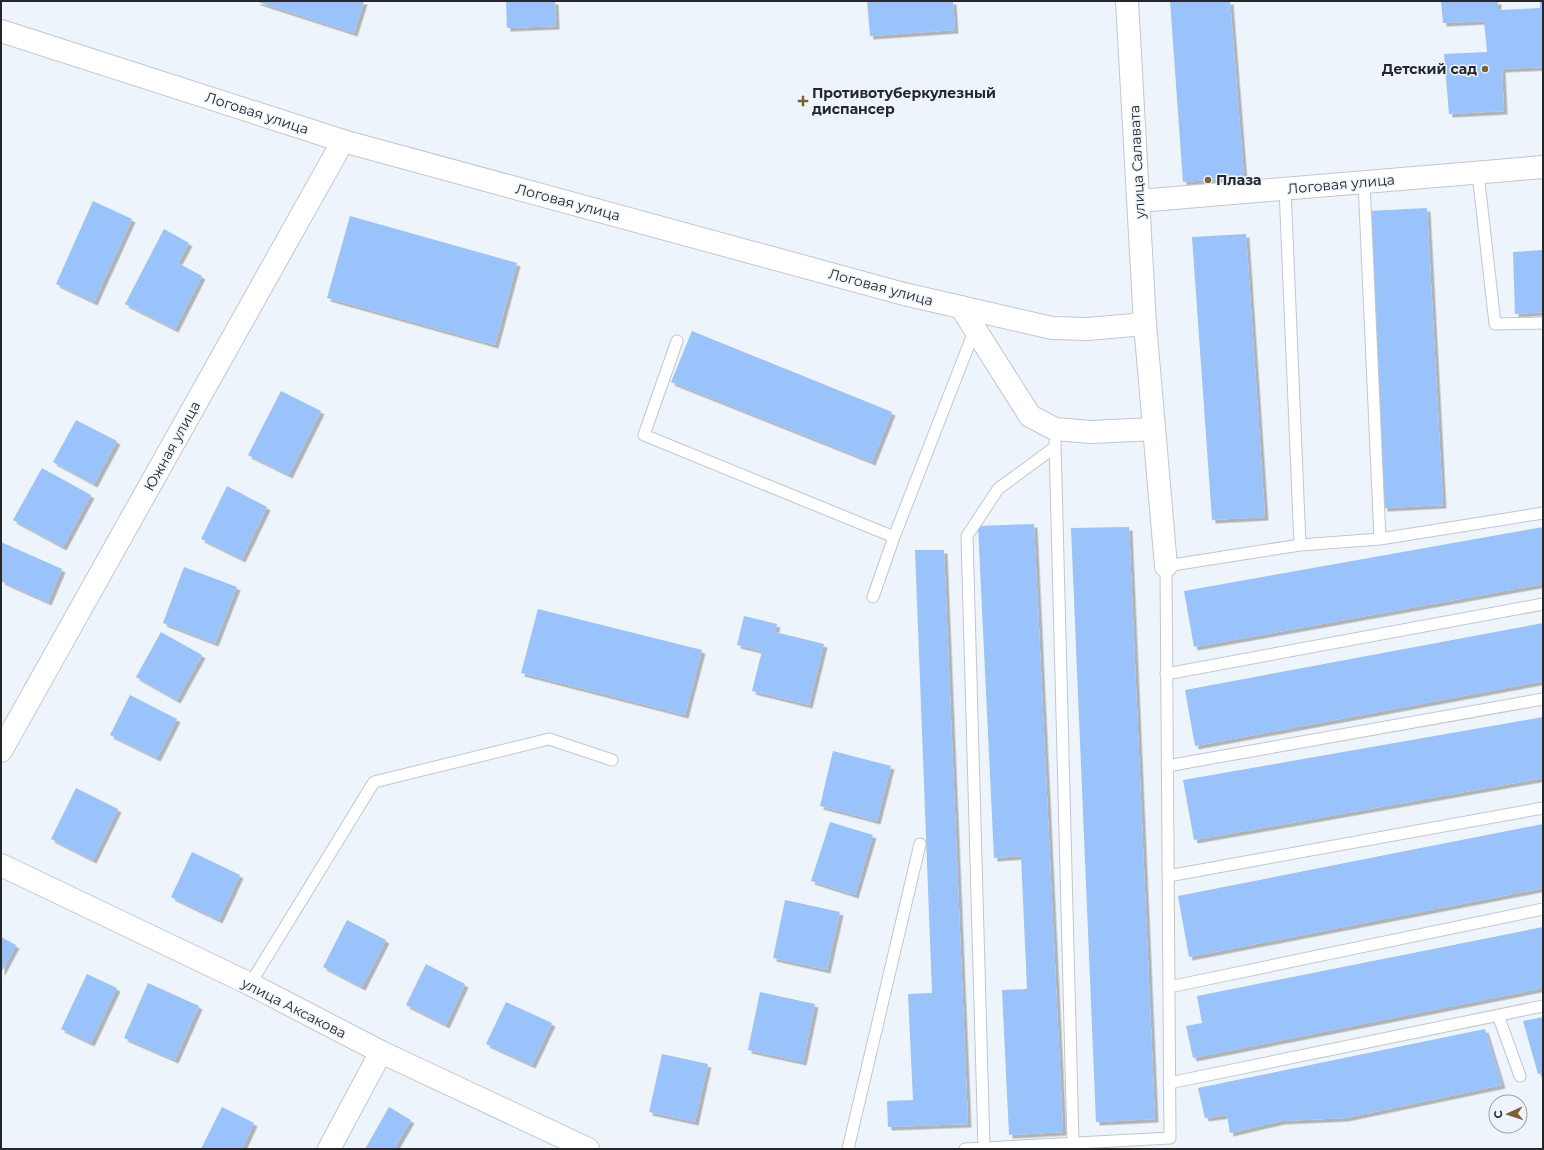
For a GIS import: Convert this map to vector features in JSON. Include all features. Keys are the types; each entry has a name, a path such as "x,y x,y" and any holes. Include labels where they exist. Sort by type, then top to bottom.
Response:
{"street":[{"name":"улица Салавата","path":"1127,1 1145,324 1166,566"},
{"name":"Логовая улица","path":"1,31 343,141 904,294 1052,328 1088,329 1145,324"},
{"name":"Южная улица","path":"1,751 343,141"},
{"name":"Логовая улица","path":"1139,201 1543,167"},
{"path":"961,307 1030,416 1055,438 1092,432 1154,429"},
{"name":"улица Аксакова","path":"1,865 250,984 382,1052 588,1149"},
{"path":"329,1149 382,1052"}],"lane":[{"path":"1478,172 1495,324 1543,323"},
{"path":"1364,182 1380,539"},
{"path":"1285,188 1300,545"},
{"path":"873,597 894,537 975,329"},
{"path":"677,341 644,435 894,537"},
{"path":"1055,438 1073,1143"},
{"path":"984,1148 967,536 998,489 1055,438"},
{"path":"964,1149 1170,1138 1166,566 1300,545 1380,539 1543,513"},
{"path":"1166,674 1543,604"},
{"path":"1167,766 1543,699"},
{"path":"250,984 374,782 549,739 612,760"},
{"path":"1168,876 1543,808"},
{"path":"848,1149 920,844"},
{"path":"1168,987 1543,910"},
{"path":"1169,1083 1543,1006"},
{"path":"1498,1016 1520,1076"}],"building":[{"path":"255,1 364,1 354,33"},
{"path":"506,1 555,1 556,26 507,28"},
{"path":"867,1 953,1 955,30 870,36"},
{"path":"1170,1 1230,1 1244,177 1183,182"},
{"path":"1441,1 1498,1 1498,10 1540,8 1540,1 1543,1 1543,67 1502,69 1504,111 1449,114 1444,54 1487,52 1484,21 1443,23"},
{"path":"93,201 132,219 94,302 56,284"},
{"path":"1427,208 1443,505 1384,508 1368,211"},
{"path":"350,216 517,263 495,345 327,298"},
{"path":"164,229 189,243 178,263 202,276 175,329 125,304"},
{"path":"1246,234 1265,517 1212,520 1192,237"},
{"path":"1543,250 1543,312 1515,314 1513,252"},
{"path":"692,331 892,412 872,462 671,382"},
{"path":"281,391 321,411 289,475 248,455"},
{"path":"76,420 117,441 94,484 53,462"},
{"path":"42,468 91,495 63,547 13,520"},
{"path":"227,486 267,507 242,559 201,539"},
{"path":"1034,524 1063,1132 1009,1135 1002,990 1027,989 1021,856 994,858 978,526"},
{"path":"1129,527 1155,1119 1096,1122 1071,528"},
{"path":"1543,527 1543,584 1194,647 1184,591"},
{"path":"1,542 62,569 48,602 1,581"},
{"path":"915,550 944,550 968,1124 888,1127 887,1101 913,1100 908,994 932,993"},
{"path":"184,567 237,587 215,643 163,623"},
{"path":"538,609 702,650 685,715 521,673"},
{"path":"744,616 777,624 775,632 824,644 809,705 752,691 762,651 737,645"},
{"path":"1543,623 1543,681 1195,746 1185,690"},
{"path":"161,632 202,655 177,700 136,677"},
{"path":"130,695 177,719 157,758 110,735"},
{"path":"1543,717 1543,778 1194,840 1183,780"},
{"path":"833,751 891,766 877,821 820,806"},
{"path":"76,788 118,809 93,860 51,839"},
{"path":"830,822 873,835 855,895 811,881"},
{"path":"1543,824 1543,888 1189,957 1178,896"},
{"path":"192,852 240,875 219,920 171,897"},
{"path":"785,900 840,912 827,970 773,958"},
{"path":"347,920 386,940 362,987 323,967"},
{"path":"1543,927 1543,988 1193,1058 1186,1026 1202,1023 1197,996"},
{"path":"1,937 16,945 1,973"},
{"path":"426,964 465,984 446,1025 406,1005"},
{"path":"87,974 117,988 91,1043 61,1029"},
{"path":"148,983 199,1006 175,1060 124,1038"},
{"path":"760,992 815,1004 803,1062 748,1050"},
{"path":"506,1002 552,1023 532,1065 486,1044"},
{"path":"1543,1017 1543,1073 1538,1074 1523,1021"},
{"path":"1485,1029 1502,1085 1345,1118 1281,1121 1230,1133 1227,1115 1205,1118 1198,1088"},
{"path":"662,1054 708,1064 695,1122 649,1112"},
{"path":"222,1107 254,1123 242,1149 201,1149"},
{"path":"389,1107 411,1120 394,1149 365,1149"}],"place":[{"name":"Детский сад","path":"1485,69"},
{"name":"Противотуберкулезный диспансер","path":"803,101"},
{"name":"Плаза","path":"1208,180"}]}
